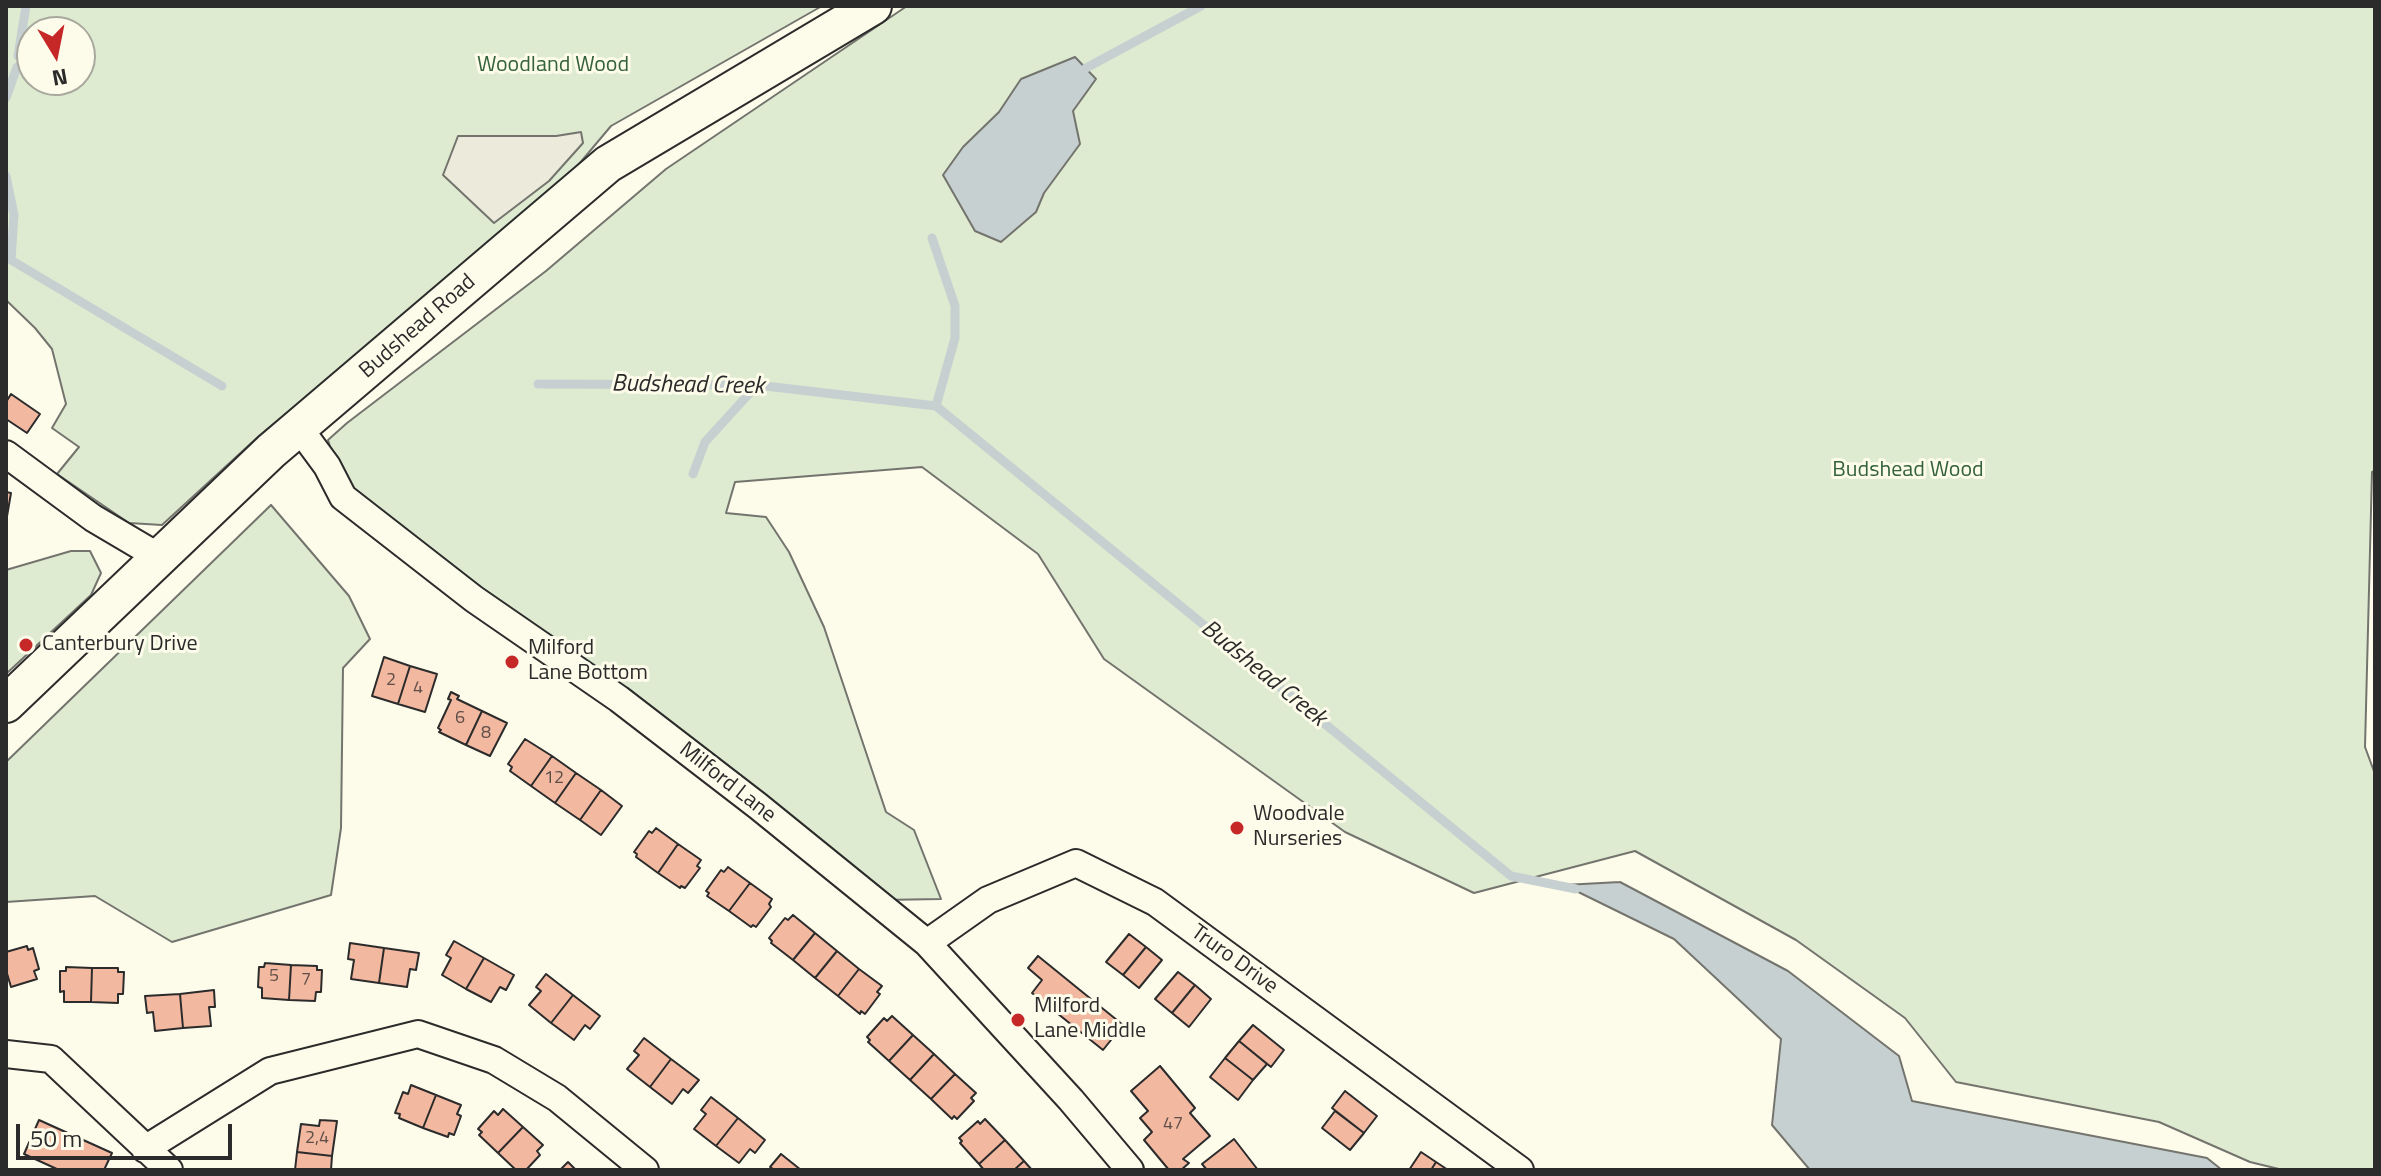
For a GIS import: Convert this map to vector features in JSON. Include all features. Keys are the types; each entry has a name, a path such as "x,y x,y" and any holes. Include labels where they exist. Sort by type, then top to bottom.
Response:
{"street":[{"name":"Budshead Road","path":"6,704 271,451 608,164 873,6"},
{"name":"Milford Lane","path":"299,428 327,466 343,497 474,599 619,699 758,806 927,943 1071,1100 1130,1170"},
{"path":"6,454 93,518 159,557"},
{"name":"Truro Drive","path":"927,943 988,900 1076,863 1155,902 1520,1170"},
{"path":"145,1149 270,1071 418,1034 494,1060 557,1098 645,1170"},
{"path":"6,1054 51,1059 169,1170"}],"green space":[{"name":"Woodland Wood","path":"6,6 822,6 611,126 558,189 259,436 162,525 129,523 57,474 79,447 52,428 66,404 52,349 6,300"},
{"name":"Budshead Wood","path":"907,6 2375,6 2375,470 2372,472 2365,747 2375,774 2375,1170 2283,1170 2250,1162 2159,1122 1956,1082 1905,1018 1796,940 1635,851 1474,893 1345,832 1104,659 1038,554 922,467 735,482 726,513 766,517 789,552 824,627 886,812 914,830 941,899 882,900 458,576 371,505 338,473 328,440 347,423 546,271 666,169"},
{"path":"271,505 349,596 370,639 343,668 341,828 331,895 172,942 95,896 6,902 6,762"},
{"path":"71,551 90,551 101,573 91,595 6,674 6,570"}],"shaded area":[{"path":"1075,57 1096,79 1073,111 1080,144 1044,193 1036,212 1001,242 975,231 943,175 963,147 999,112 1021,79"},
{"path":"581,132 583,143 549,181 494,223 443,175 458,136 556,136"},
{"path":"1620,882 1788,971 1899,1056 1912,1101 2207,1158 2222,1170 1810,1170 1772,1125 1781,1039 1674,939 1564,885"}],"building":[{"path":"11,394 40,414 27,433 6,419 6,402"},
{"path":"6,492 11,493 6,522"},
{"path":"384,657 410,666 398,704 372,696"},
{"path":"410,666 437,674 425,712 398,704"},
{"path":"451,692 459,696 457,699 482,711 466,745 439,732"},
{"path":"482,711 507,723 490,756 466,745"},
{"path":"525,739 552,756 531,786 510,771 512,767 508,764"},
{"path":"552,756 576,773 555,803 531,786"},
{"path":"576,773 601,790 580,820 555,803"},
{"path":"601,790 622,806 601,835 580,820"},
{"path":"656,828 678,844 658,873 636,857 634,852 649,831 652,833"},
{"path":"678,844 701,860 697,866 700,868 685,888 680,888 658,873"},
{"path":"728,867 750,883 729,911 707,896 709,893 706,891 721,870 724,872"},
{"path":"750,883 772,899 771,907 756,927 751,927 729,911"},
{"path":"793,915 815,933 793,960 769,938 785,918 788,920"},
{"path":"815,933 837,951 815,978 793,960"},
{"path":"1129,934 1146,947 1123,975 1106,962"},
{"path":"454,941 484,958 466,989 442,975 451,958 446,955"},
{"path":"350,943 384,948 379,983 351,979 354,960 348,959"},
{"path":"27,946 28,950 33,948 39,969 34,971 37,979 11,987 6,970 6,952"},
{"path":"1146,947 1162,960 1139,988 1123,975"},
{"path":"384,948 419,953 416,970 410,969 407,987 379,983"},
{"path":"837,951 859,969 838,996 815,978"},
{"path":"1038,956 1123,1025 1103,1050 1032,993 1042,980 1028,968"},
{"path":"484,958 514,975 506,990 500,987 491,1002 466,989"},
{"path":"265,963 291,965 289,1000 262,998 262,988 258,987 259,967 264,967"},
{"path":"291,965 317,966 317,970 322,970 321,992 316,992 315,1001 289,1000"},
{"path":"66,967 92,968 91,1002 64,1002 64,991 60,992 60,971 66,971"},
{"path":"92,968 118,968 118,972 124,972 123,994 118,994 118,1003 91,1002"},
{"path":"859,969 882,986 877,992 880,994 865,1014 861,1011 860,1014 838,996"},
{"path":"1178,972 1195,985 1172,1013 1155,999"},
{"path":"546,974 573,995 551,1023 529,1005 541,991 536,987"},
{"path":"1195,985 1211,999 1189,1027 1172,1013"},
{"path":"214,990 215,1007 209,1007 211,1026 183,1028 180,994"},
{"path":"180,994 183,1028 155,1031 153,1012 147,1013 145,996"},
{"path":"573,995 600,1016 590,1029 585,1025 574,1040 551,1023"},
{"path":"892,1016 913,1035 889,1061 868,1042 867,1037 884,1018 887,1021"},
{"path":"1253,1025 1284,1050 1271,1067 1239,1041"},
{"path":"913,1035 934,1054 910,1080 889,1061"},
{"path":"644,1038 671,1059 650,1087 627,1069 639,1055 634,1051"},
{"path":"1239,1041 1267,1064 1253,1080 1225,1058"},
{"path":"934,1054 955,1074 931,1099 910,1080"},
{"path":"1225,1058 1253,1080 1238,1100 1210,1077"},
{"path":"671,1059 699,1080 688,1093 683,1089 672,1104 650,1087"},
{"path":"1160,1066 1195,1108 1190,1113 1210,1136 1183,1159 1189,1163 1181,1170 1169,1170 1144,1140 1152,1132 1140,1118 1148,1111 1131,1091"},
{"path":"955,1074 976,1093 971,1098 974,1101 957,1119 954,1116 952,1119 931,1099"},
{"path":"411,1085 436,1095 423,1128 399,1118 400,1114 395,1113 403,1092 408,1094"},
{"path":"1345,1091 1377,1116 1364,1133 1332,1108"},
{"path":"436,1095 461,1105 457,1114 461,1116 454,1135 449,1133 448,1137 423,1128"},
{"path":"711,1097 738,1118 716,1146 694,1129 706,1114 701,1110"},
{"path":"503,1109 523,1127 498,1153 479,1135 482,1132 478,1129 494,1111 498,1115"},
{"path":"1335,1111 1364,1133 1350,1150 1322,1128"},
{"path":"738,1118 765,1140 755,1153 750,1149 739,1163 716,1146"},
{"path":"985,1119 1005,1140 979,1164 959,1138 978,1121 980,1124"},
{"path":"39,1120 112,1153 104,1170 59,1170 24,1154"},
{"path":"320,1120 337,1121 332,1156 297,1152 301,1124 319,1126"},
{"path":"523,1127 543,1145 537,1151 540,1155 526,1170 516,1170 498,1153"},
{"path":"1234,1139 1258,1170 1207,1170 1202,1164"},
{"path":"1005,1140 1024,1161 1014,1170 984,1170 979,1164"},
{"path":"297,1152 332,1156 331,1170 295,1170"},
{"path":"1421,1152 1436,1162 1431,1170 1409,1170"},
{"path":"781,1154 801,1170 775,1170 770,1167"},
{"path":"1024,1161 1032,1170 1014,1170"},
{"path":"568,1162 576,1170 560,1170"},
{"path":"1436,1162 1448,1170 1431,1170"}],"waterway":[{"path":"24,16 26,6"},
{"path":"1086,68 1201,6"},
{"path":"6,98 16,70"},
{"path":"6,176 14,215 11,260"},
{"path":"932,238 955,306 955,338 936,406"},
{"name":"Budshead Creek","path":"6,257 222,386"},
{"name":"Budshead Creek","path":"538,384 757,385 936,406 1511,876 1576,889"},
{"path":"693,474 705,442 757,385"}],"place":[{"name":"Canterbury Drive","path":"26,645"},
{"name":"Milford Lane Bottom","path":"512,662"},
{"name":"Woodvale Nurseries","path":"1237,828"},
{"name":"Milford Lane Middle","path":"1018,1020"}]}
